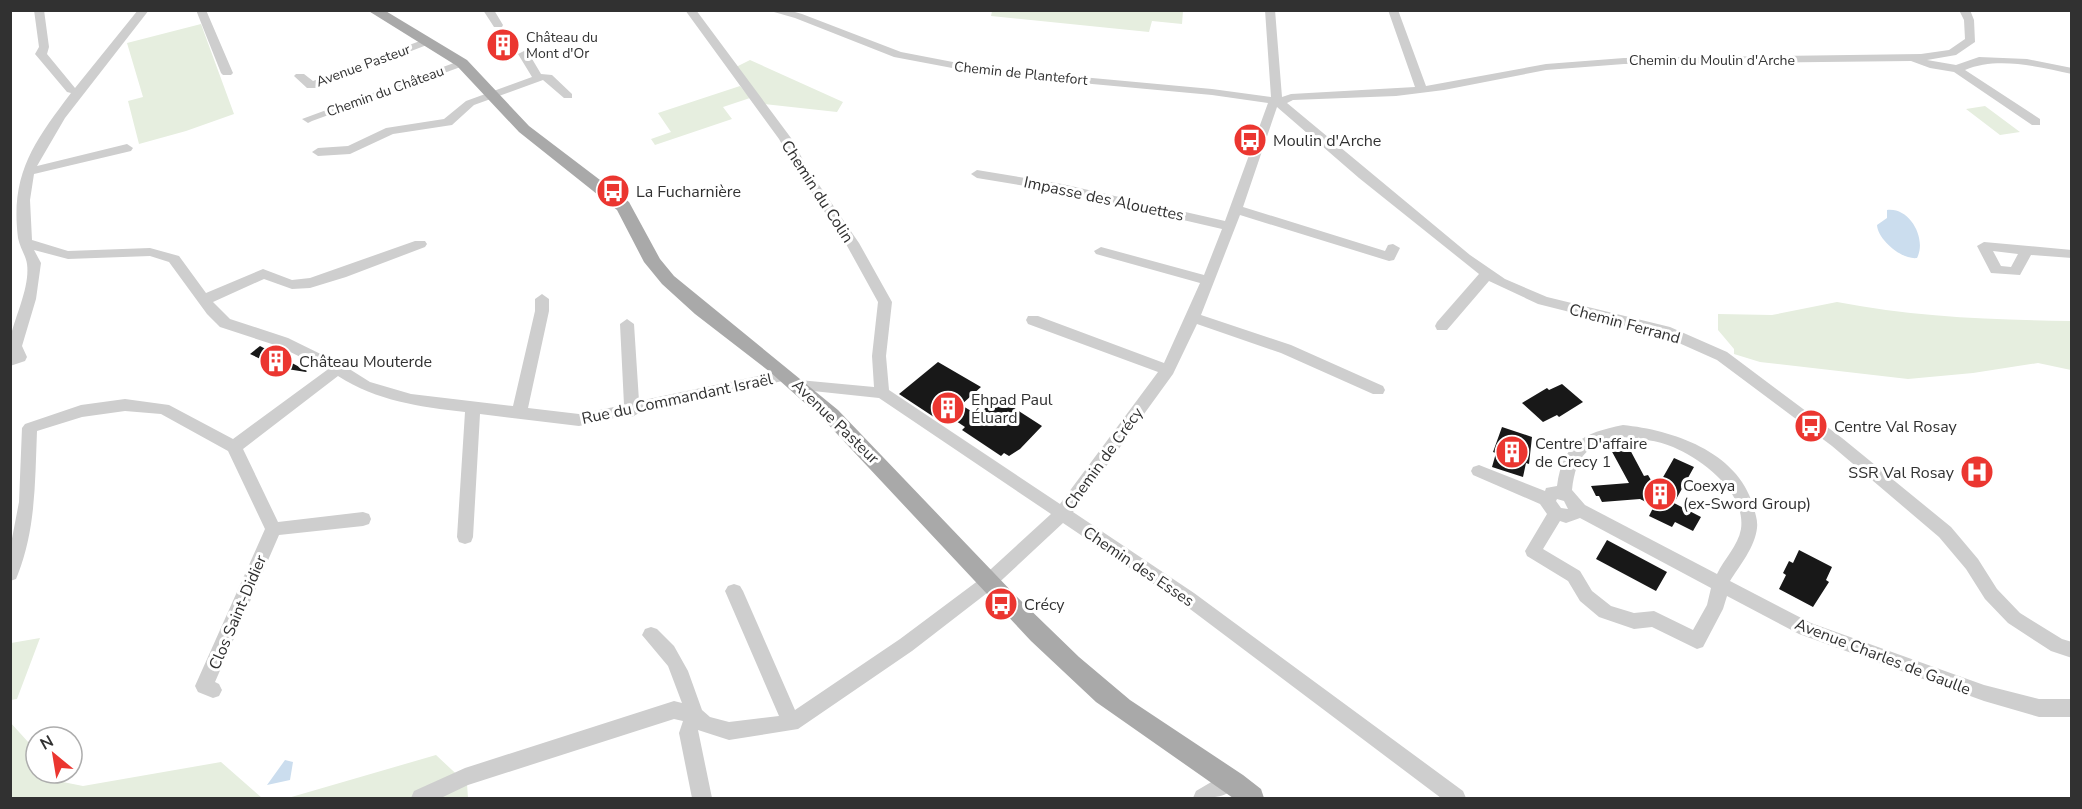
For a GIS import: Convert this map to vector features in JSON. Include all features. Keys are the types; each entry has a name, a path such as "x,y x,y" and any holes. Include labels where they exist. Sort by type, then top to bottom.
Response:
{"main road":[{"name":"Avenue Pasteur","path":"374,10 462,63 524,129 623,206 633,218 658,269 699,309 793,380 857,440 1074,667 1135,718 1230,780 1252,798"}],"street":[{"path":"39,10 44,47 41,54 71,90 80,92"},
{"path":"10,361 20,357 15,346 29,299 34,263 28,254 24,237 23,203 28,172 35,154 144,10"},
{"path":"201,10 227,73"},
{"path":"488,10 498,25"},
{"name":"Chemin du Colin","path":"690,10 785,138 802,169 852,243 885,302 879,356 882,393"},
{"name":"Chemin de Plantefort","path":"772,10 798,16 898,55 984,71 1277,100"},
{"path":"1270,10 1277,100"},
{"path":"1393,10 1422,90"},
{"name":"Chemin du Moulin d'Arche","path":"1277,100 1291,97 1422,90 1546,67 1624,61 1835,60 1952,53 1971,40 1969,20 1964,10"},
{"name":"Avenue Pasteur","path":"300,76 311,86 428,41"},
{"path":"524,54 538,78"},
{"path":"1910,57 1934,66 1957,69 2036,122"},
{"path":"1957,69 1979,60 2027,62 2072,71"},
{"name":"Chemin du Château","path":"308,119 462,63"},
{"path":"318,152 350,150 390,131 447,122 470,103 538,78 548,77 568,96"},
{"name":"Chemin de Crécy","path":"791,723 906,645 990,581 1062,514 1168,370 1230,226 1270,106 1277,100"},
{"name":"Chemin Ferrand","path":"1277,100 1363,175 1487,274 1543,301 1665,331 1722,356 1838,442 1945,532 1972,564 1991,594 2014,618 2057,645 2072,650"},
{"path":"28,172 127,148"},
{"name":"Impasse des Alouettes","path":"977,174 1062,188 1230,226"},
{"path":"1235,209 1389,257 1393,248"},
{"name":"Rue du Commandant Israël","path":"26,243 68,255 150,252 174,258 204,300 225,323 283,342 338,369 365,386 402,397 473,409 579,420 793,380"},
{"path":"204,300 263,274 272,274 283,282 295,285 315,281 420,244"},
{"path":"2027,250 2072,254"},
{"path":"1101,251 1206,280"},
{"path":"34,263 68,255"},
{"path":"1442,326 1487,274"},
{"path":"519,414 542,311 542,299"},
{"path":"1192,316 1286,350 1378,390"},
{"path":"1033,320 1168,370"},
{"path":"627,324 632,411"},
{"path":"234,447 338,369"},
{"name":"Chemin des Esses","path":"793,380 882,393 1221,622 1456,798"},
{"path":"10,573 16,561 27,500 30,428 81,411 125,405 164,409 234,447 273,529 363,519"},
{"path":"465,537 473,409"},
{"path":"1479,471 1537,497 1551,506 1566,516 1577,509 1573,498 1564,494 1552,493 1551,506 1533,551 1574,576 1586,597 1605,612 1634,621 1654,619 1697,641 1716,604 1720,585 1742,544 1750,523 1747,508 1733,481 1700,453 1672,440 1639,432 1606,435 1589,442 1576,451 1570,465 1564,494"},
{"name":"Avenue Charles de Gaulle","path":"1577,509 1805,629 1984,693 2039,708 2072,708"},
{"name":"Clos Saint-Didier","path":"213,690 204,686 273,529"},
{"path":"651,635 666,646 673,656 695,715 705,724 729,731 791,723 734,591"},
{"path":"421,798 465,777 674,710 695,715"},
{"path":"695,715 688,733 702,798"},
{"path":"1203,798 1230,780"}],"green space":[{"path":"1183,10 1182,24 1152,21 1149,32 991,16 992,11"},
{"path":"201,24 234,114 139,144 128,101 143,97 127,43"},
{"path":"750,60 843,102 837,112 764,104 736,67"},
{"path":"740,86 750,98 723,107 732,119 655,145 651,139 671,132 658,113"},
{"path":"1985,106 2020,132 2000,135 1966,109"},
{"path":"1837,302 1954,317 2071,321 2071,370 2038,363 1973,373 1908,379 1760,362 1734,354 1734,349 1718,330 1718,314 1772,315"},
{"path":"40,638 17,699 11,700 11,643"},
{"path":"10,722 24,737 24,785 83,786 221,762 262,798 11,798"},
{"path":"436,755 467,784 468,798 288,798"}],"water":[{"path":"1887,210 1895,210 1903,214 1914,226 1920,242 1917,258 1905,256 1892,248 1878,231 1877,225 1887,218"},
{"path":"285,760 293,762 290,780 267,785"}],"building":[{"path":"501,34 510,46 498,50 488,38"},
{"name":"Château Mouterde","path":"260,346 307,371 268,366 267,362 250,354"},
{"name":"Ehpad Paul Éluard","path":"938,362 981,387 961,405 978,415 997,397 1042,426 1020,449 1009,456 1004,453 1001,456 962,430 965,427 947,415 940,421 899,394"},
{"path":"1562,384 1583,402 1559,417 1557,415 1543,422 1522,403 1547,388 1549,390"},
{"name":"Centre D'affaire de Crecy 1","path":"1502,427 1532,437 1529,464 1526,463 1523,477 1492,467 1496,453 1493,452"},
{"name":"Coexya (ex-Sword Group)","path":"1628,446 1644,476 1648,475 1651,480 1662,479 1674,458 1694,467 1674,503 1701,517 1693,531 1675,522 1672,527 1649,516 1654,506 1640,499 1602,502 1599,496 1596,496 1591,486 1629,483 1610,448"},
{"path":"1607,540 1667,572 1656,591 1596,559"},
{"name":"Coexya (ex-Sword Group)","path":"1799,550 1832,567 1826,580 1829,582 1813,607 1779,589 1786,575 1783,573 1789,561 1793,563"}],"place":[{"name":"Château du Mont d'Or","path":"503,45"},
{"name":"Moulin d'Arche","path":"1250,140"},
{"name":"La Fucharnière","path":"613,191"},
{"name":"Château Mouterde","path":"276,361"},
{"name":"Ehpad Paul Éluard","path":"948,408"},
{"name":"Centre Val Rosay","path":"1811,426"},
{"name":"Centre D'affaire de Crecy 1","path":"1512,452"},
{"name":"SSR Val Rosay","path":"1977,472"},
{"name":"Coexya (ex-Sword Group)","path":"1660,494"},
{"name":"Crécy","path":"1001,604"}]}
